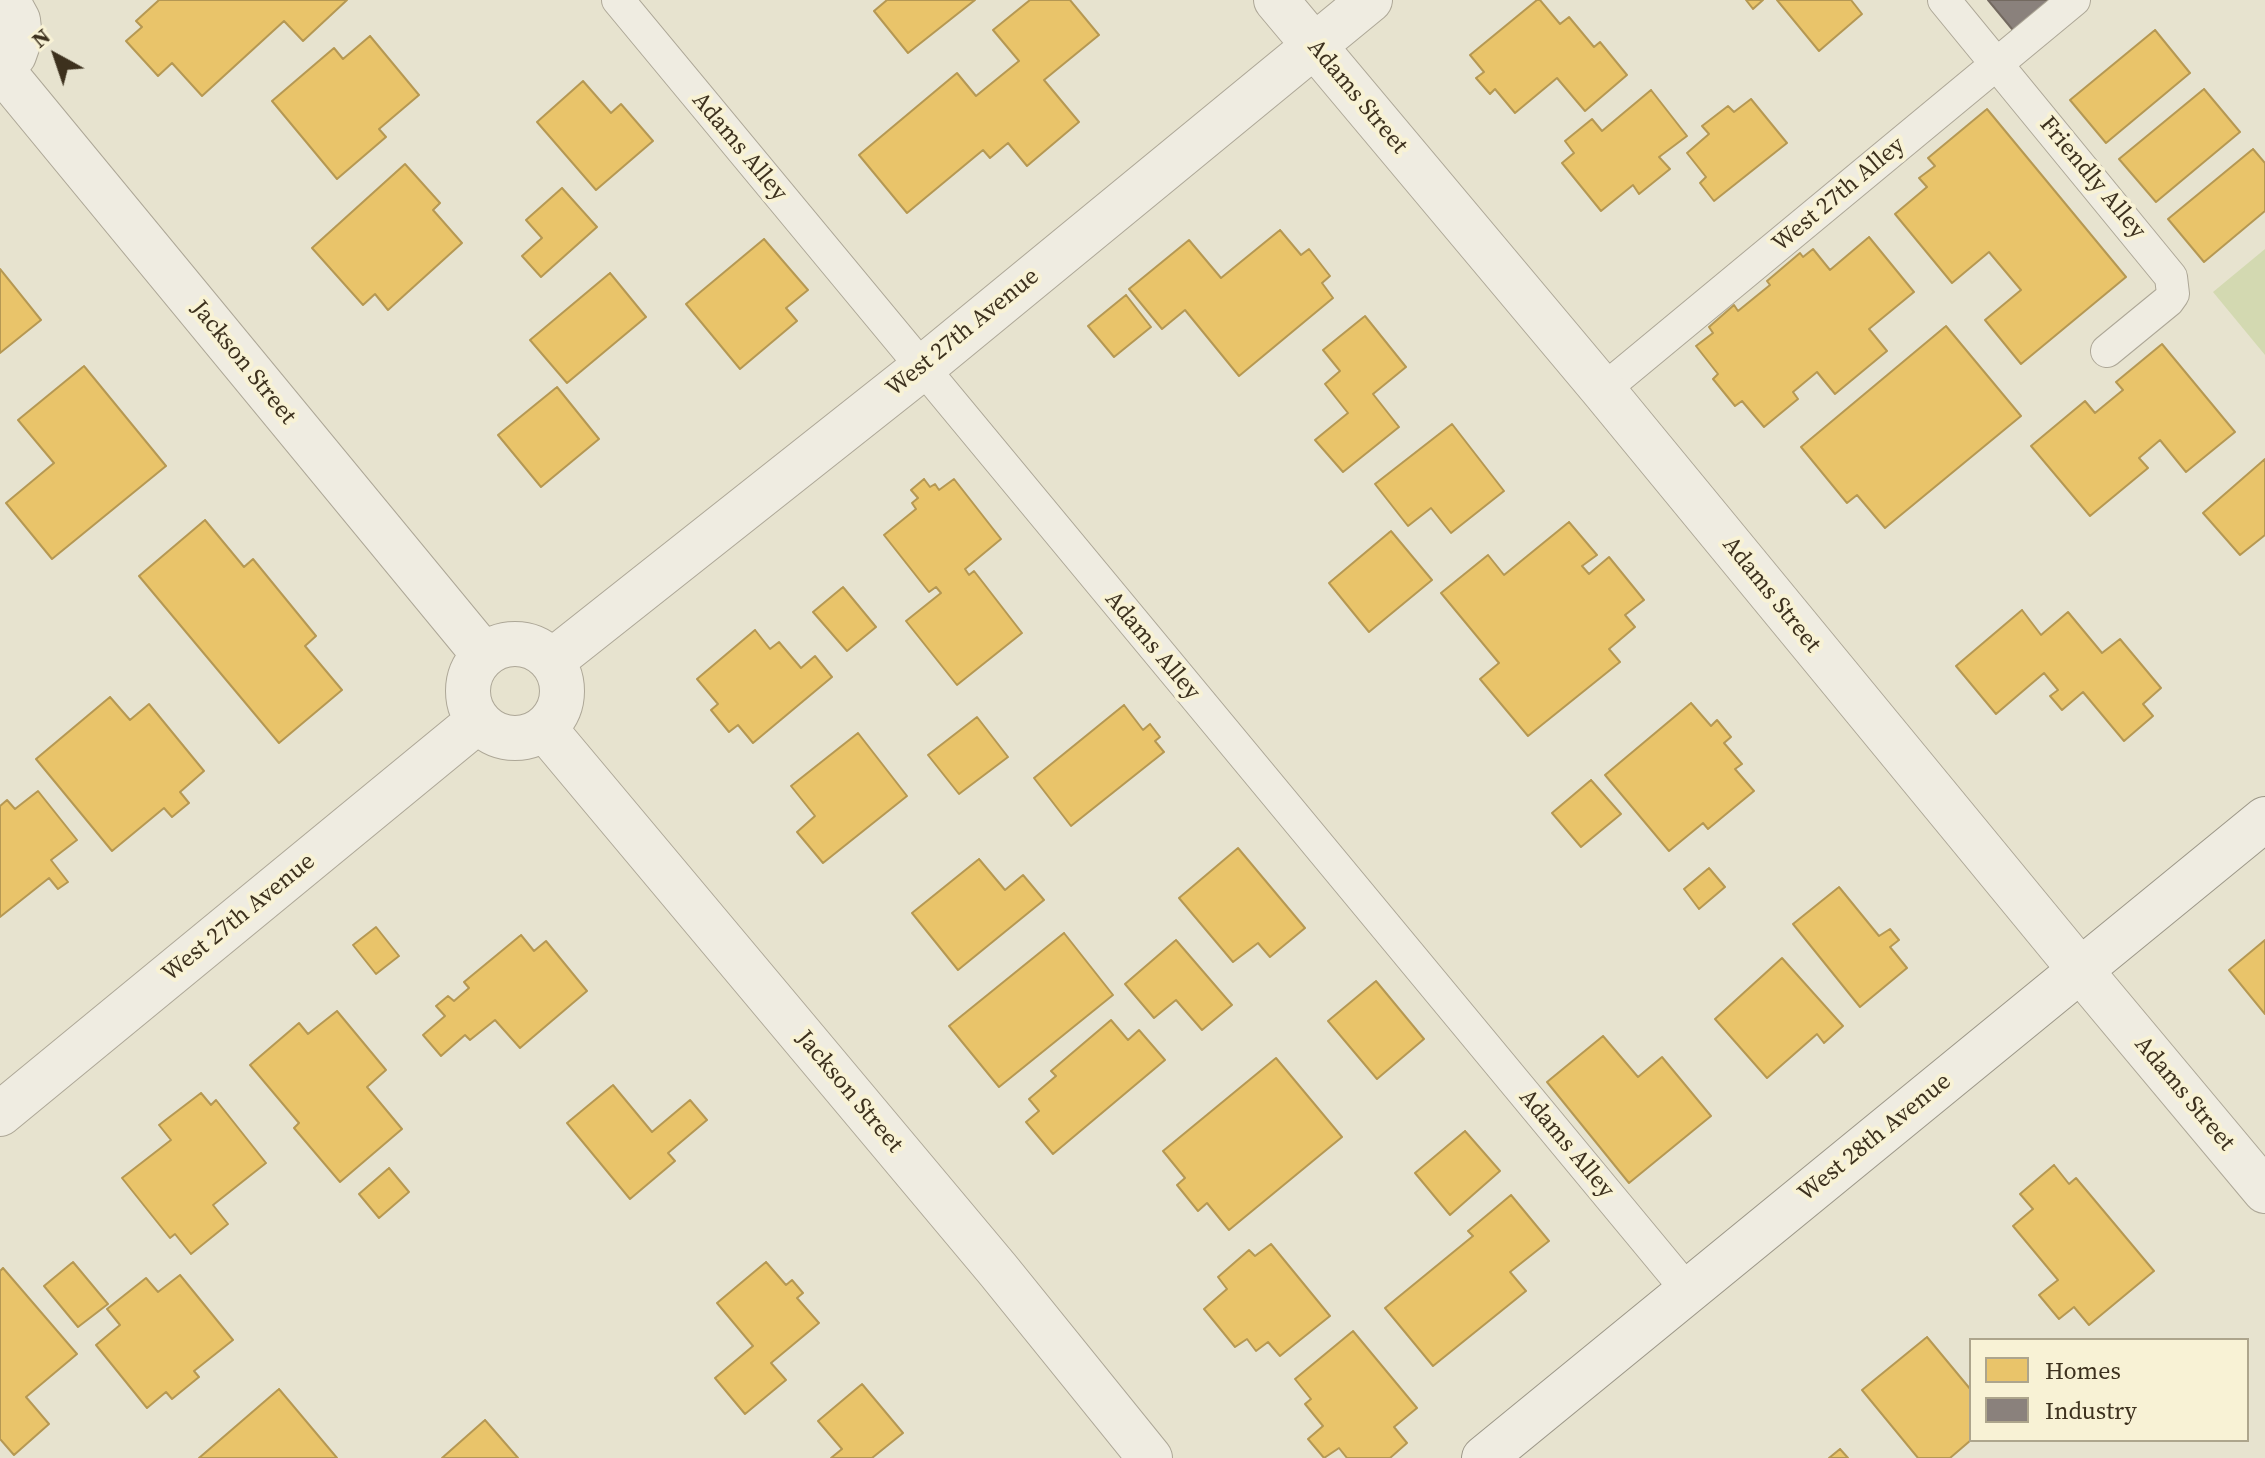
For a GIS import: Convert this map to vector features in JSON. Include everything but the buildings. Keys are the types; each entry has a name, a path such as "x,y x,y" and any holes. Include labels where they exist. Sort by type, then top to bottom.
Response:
{"street":[{"name":"Adams Street","path":"1276,0 1603,390 2265,1191"},
{"name":"West 27th Avenue","path":"552,661 922,368 1370,0"},
{"path":"1,71 14,55 20,38 18,20 9,1"},
{"name":"Jackson Street","path":"1,71 484,655"},
{"path":"523,644 540,650 552,661 559,673 562,691 559,708 544,728 524,737 506,738 489,731 478,721 468,703 467,685 473,668 484,655 500,646 523,644"},
{"name":"West 27th Avenue","path":"0,1114 478,721"},
{"name":"Jackson Street","path":"544,728 998,1270 1150,1458"},
{"name":"West 28th Avenue","path":"1484,1458 2265,819"}],"lane":[{"name":"Adams Alley","path":"618,0 1688,1291"},
{"name":"Friendly Alley","path":"1944,0 2171,277 2173,294 2168,301 2107,351"},
{"name":"West 27th Alley","path":"1603,390 2074,0"}],"green space":[{"path":"2265,249 2265,355 2213,292"}]}
